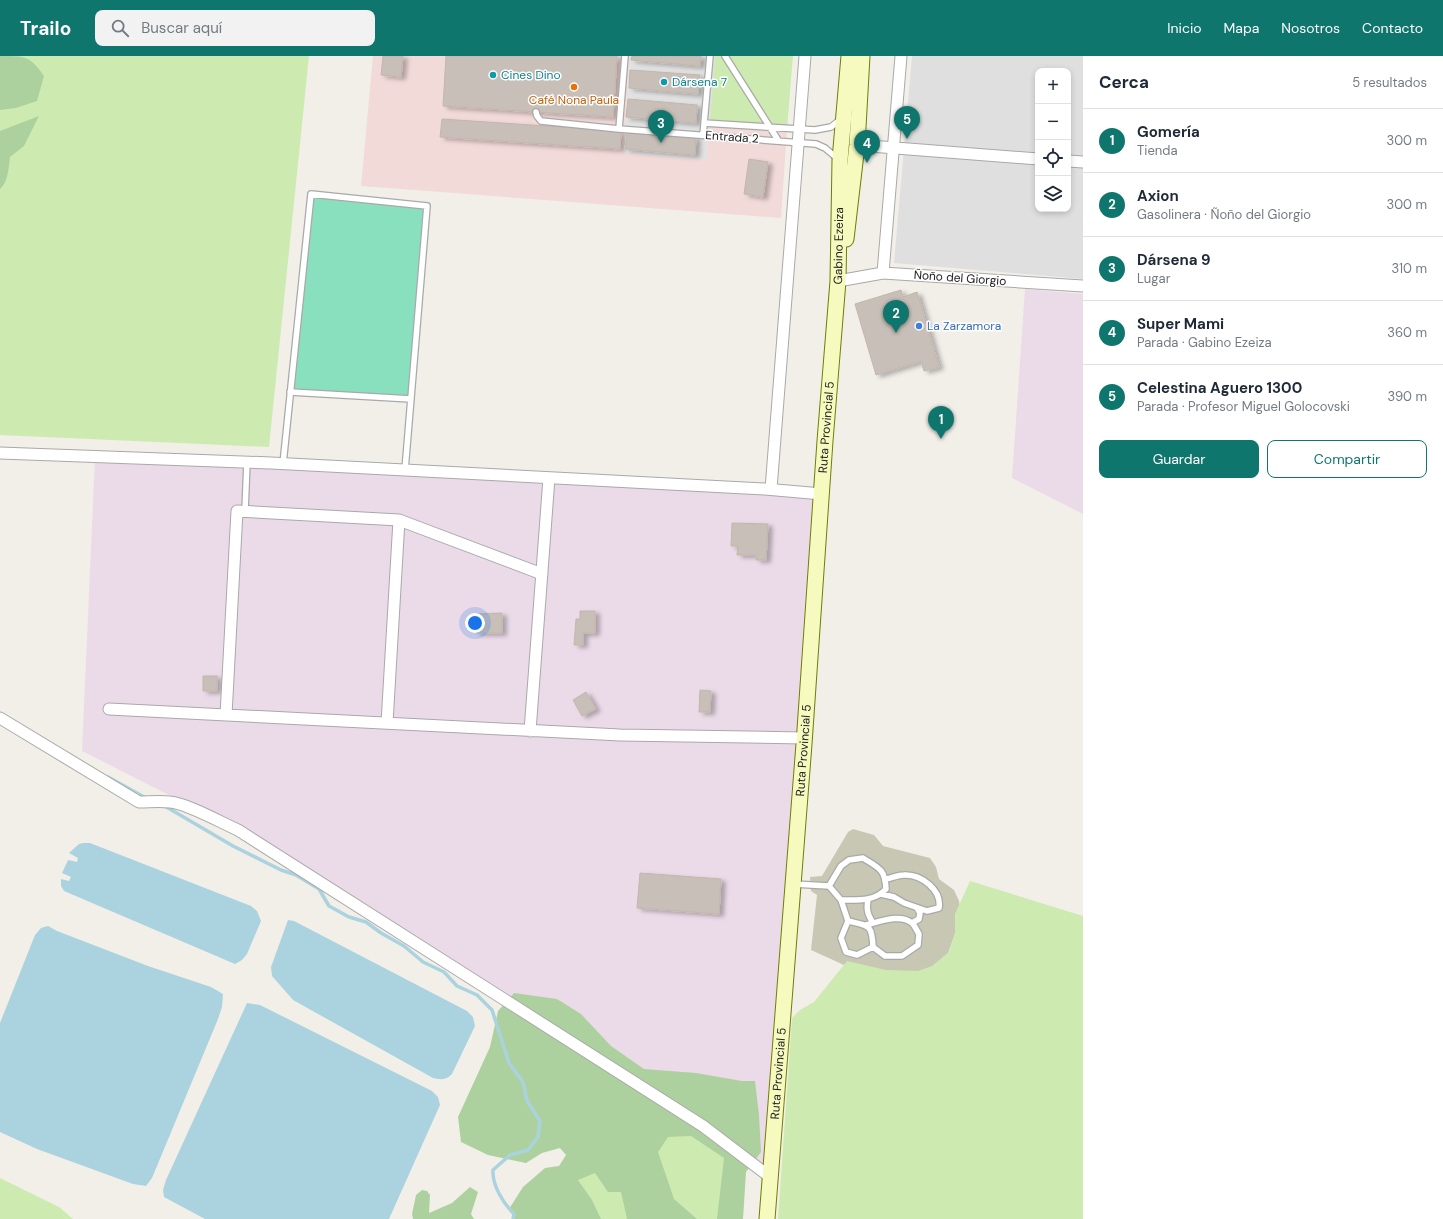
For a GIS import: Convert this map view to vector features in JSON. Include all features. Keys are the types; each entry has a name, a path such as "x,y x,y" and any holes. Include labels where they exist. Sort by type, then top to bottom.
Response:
{"main road":[{"name":"Gabino Ezeiza","path":"838,281 840,160 849,56"},
{"name":"Gabino Ezeiza","path":"838,281 846,238 857,145 862,56"},
{"name":"Ruta Provincial 5","path":"767,1219 838,281"}],"street":[{"path":"771,489 805,56"},
{"path":"883,273 901,56"},
{"path":"857,145 1035,159"},
{"path":"1071,161 1083,162"},
{"name":"Ñoño del Giorgio","path":"838,281 883,273 1083,286"},
{"path":"0,453 247,462 771,489 822,494"},
{"path":"530,731 549,478"},
{"path":"226,715 237,511 400,520 542,574"},
{"path":"387,723 400,520"},
{"path":"108,709 620,736 712,737 804,741"},
{"path":"0,718 139,802 171,802 188,807 238,830 703,1126 770,1177"}],"lane":[{"path":"619,129 625,56"},
{"path":"703,135 710,56"},
{"path":"725,56 778,140"},
{"name":"Entrada 2","path":"536,112 541,121 619,129 816,144 826,148 840,160"},
{"name":"Entrada 2","path":"704,123 815,130 831,127 844,116"},
{"path":"283,464 311,194 427,206 405,470"},
{"path":"290,392 411,399"},
{"path":"244,512 247,462"},
{"path":"829,886 841,866 849,860 863,858 881,869 886,879 886,889 881,894 868,900 841,900"},
{"path":"881,894 927,911 939,908 940,901 932,887 922,879 905,875 886,879"},
{"path":"793,884 829,886 841,900 848,921 841,938 846,952 858,955 873,947"},
{"path":"868,900 868,915 873,923"},
{"path":"912,923 919,919 920,913 917,908"},
{"path":"848,921 866,925 888,919 903,919 912,923 919,934 918,945 902,956 885,956 873,947 872,932 866,925"}],"shaded area":[{"path":"373,56 792,56 781,218 361,186"},
{"path":"630,56 715,56 707,160 623,153"},
{"path":"912,56 1083,56 1083,279 894,263"},
{"path":"1025,289 1083,294 1083,514 1012,478"},
{"path":"95,457 822,494 770,1177 238,830 82,751"},
{"path":"853,829 874,835 883,846 930,858 936,867 939,879 954,890 959,901 961,916 941,974 891,978 844,965 811,950 817,895 811,891 810,877 822,876 848,832"}],"green space":[{"path":"0,56 309,56 269,447 0,435"},
{"path":"0,56 22,57 35,64 44,76 37,101 16,108 0,110"},
{"path":"710,56 793,56 787,128 704,123"},
{"path":"39,116 24,146 10,157 9,169 5,183 0,189 0,131"},
{"path":"311,194 427,206 411,399 290,392"},
{"path":"970,881 1083,916 1083,1219 778,1219 792,1018 800,1010 814,1002 847,961 886,970 918,971 932,966 949,952 955,933 955,914"},
{"path":"514,993 557,999 581,1014 611,1046 644,1069 696,1073 742,1081 755,1081 761,1152 746,1172 743,1219 717,1219 724,1158 691,1136 668,1137 658,1152 674,1199 697,1219 627,1219 621,1192 608,1192 595,1173 578,1180 592,1200 601,1219 513,1219 514,1214 509,1209 523,1187 545,1168 559,1166 566,1155 560,1148 542,1153 526,1163 488,1155 461,1142 458,1117 490,1047 498,1011"},
{"path":"668,1121 730,1152 725,1219 543,1219 574,1166"},
{"path":"0,1178 59,1207 73,1219 0,1219"},
{"path":"470,1187 478,1192 471,1214 474,1219 413,1219 412,1214 416,1195 422,1190 427,1191 430,1195 429,1213 452,1203"}],"water":[{"path":"90,843 251,906 257,911 261,921 247,954 242,960 235,964 64,891 61,886 61,879 69,881 71,877 62,873 68,860 77,862 78,858 69,853 79,844"},
{"path":"288,920 294,921 467,1011 473,1017 475,1026 452,1074 443,1079 433,1078 293,1000 272,976 271,967"},
{"path":"48,926 57,931 148,966 211,987 223,994 222,1007 218,1019 152,1178 146,1186 133,1184 37,1149 0,1132 0,1023 35,935 41,928"},
{"path":"247,1003 260,1005 432,1091 438,1097 440,1105 389,1219 205,1219 164,1197 163,1190 166,1180"}],"building":[{"path":"383,56 403,56 401,77 381,75"},
{"path":"446,56 617,56 613,117 443,106"},
{"path":"632,56 701,56 700,66 631,60"},
{"name":"Dársena 7","path":"630,70 700,75 698,94 629,88"},
{"path":"628,99 697,105 696,123 626,117"},
{"path":"442,119 621,131 620,149 440,137"},
{"path":"627,131 696,137 695,155 625,149"},
{"path":"749,159 768,162 763,197 744,194"},
{"path":"901,290 903,297 917,292 939,367 924,371 921,361 876,375 855,304"},
{"path":"732,523 768,524 766,560 756,560 756,555 737,555 738,546 731,546"},
{"path":"580,611 595,611 595,633 583,633 583,645 574,645 576,619 580,619"},
{"path":"502,613 502,633 476,633 476,614"},
{"path":"203,676 217,676 217,691 203,691"},
{"path":"700,690 711,691 710,712 699,712"},
{"path":"586,692 596,709 582,716 573,700"},
{"path":"640,873 721,879 719,914 637,908"}],"waterway":[{"path":"108,777 146,798"},
{"path":"163,805 233,846 281,870 296,875 319,889 329,906 349,917 366,922 381,933 404,946 423,962 444,972 457,986 477,995 492,1010 509,1063 523,1082 527,1101 540,1121 538,1137 528,1150 510,1155 493,1170 496,1188 506,1205 514,1214 513,1219"}],"place":[{"name":"Cines Dino","path":"493,75"},
{"name":"Dársena 7","path":"664,82"},
{"name":"Café Nona Paula","path":"574,87"},
{"name":"Celestina Aguero 1300","path":"907,139"},
{"name":"Dársena 9","path":"661,143"},
{"name":"Super Mami","path":"867,163"},
{"name":"La Zarzamora","path":"919,326"},
{"name":"Axion","path":"896,333"},
{"name":"Gomería","path":"941,439"}]}
